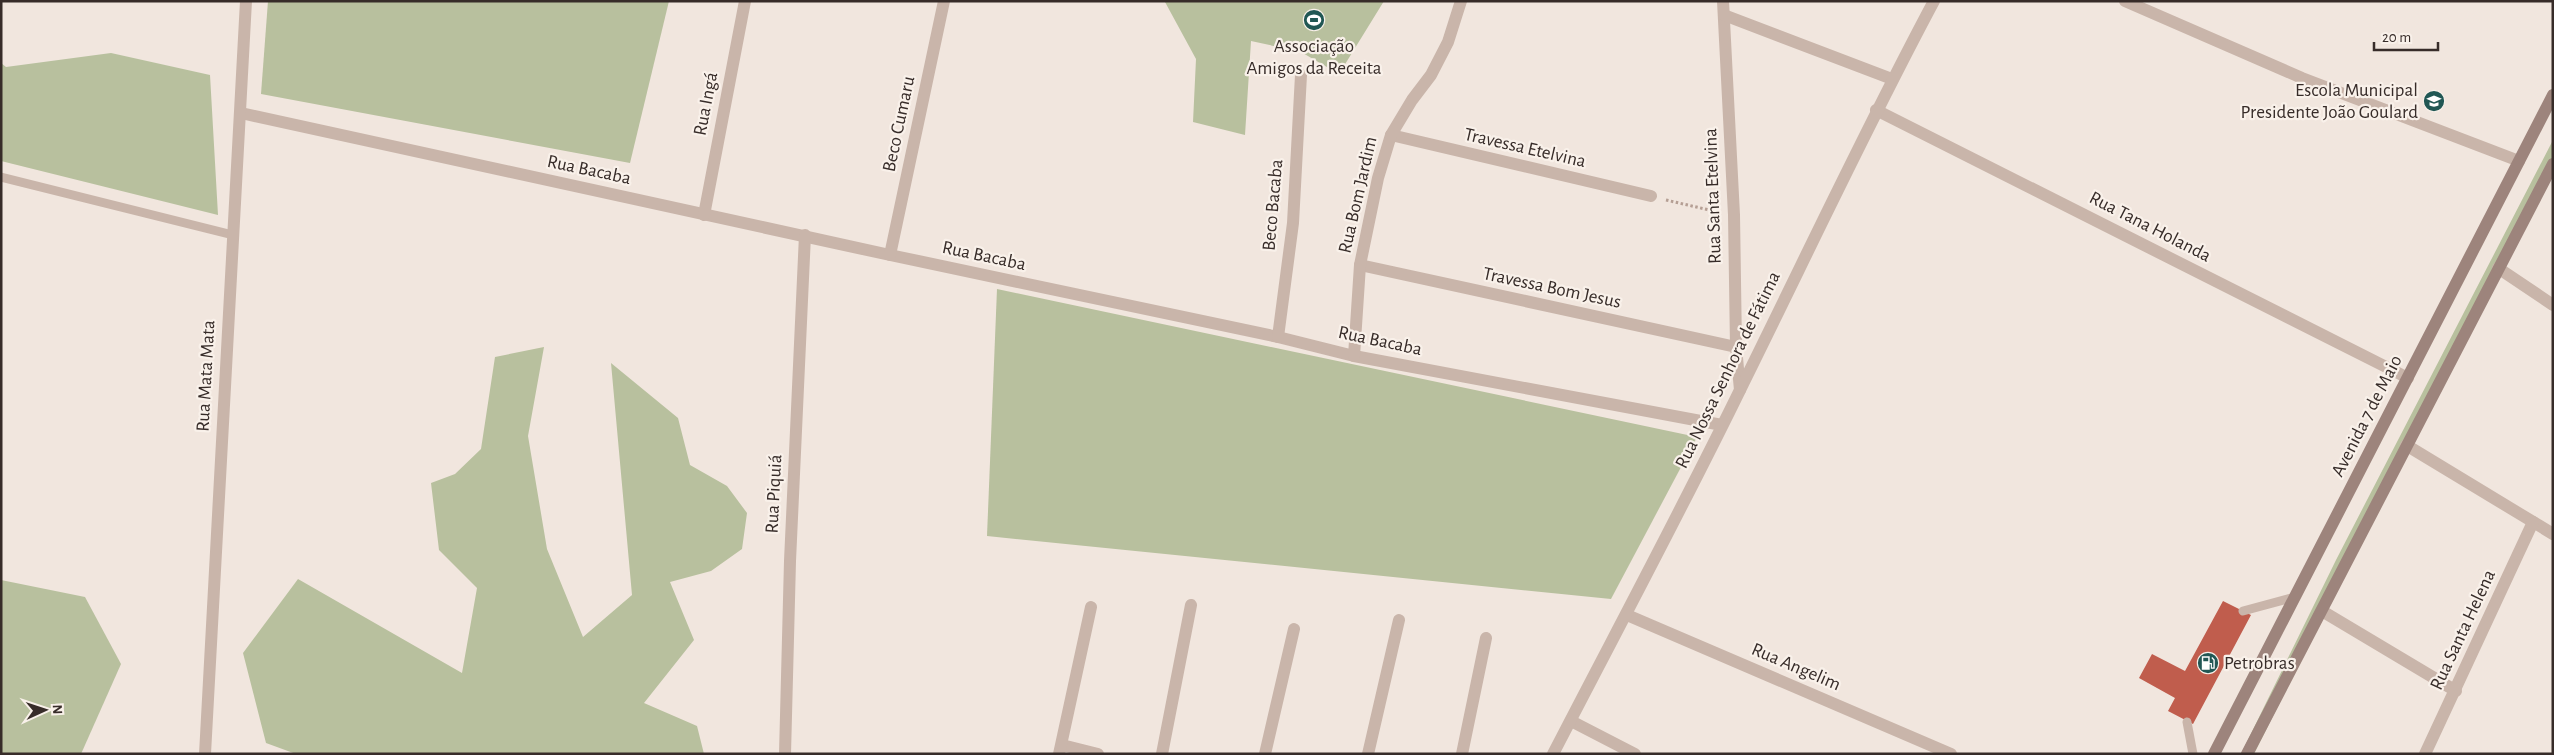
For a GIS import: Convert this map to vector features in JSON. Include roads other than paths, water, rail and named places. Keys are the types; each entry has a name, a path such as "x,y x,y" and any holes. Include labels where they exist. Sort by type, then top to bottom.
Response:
{"main road":[{"name":"Avenida 7 de Maio","path":"2214,754 2553,95"},
{"path":"2248,754 2406,445 2552,167"}],"street":[{"name":"Rua Mata Mata","path":"205,754 246,1"},
{"name":"Rua Ingá","path":"704,215 745,1"},
{"name":"Beco Cumaru","path":"890,255 944,1"},
{"name":"Rua Bom Jardim","path":"1354,356 1360,265 1378,178 1391,135 1412,100 1431,75 1448,42 1461,1"},
{"name":"Rua Santa Etelvina","path":"1723,1 1734,215 1736,347 1740,390"},
{"name":"Rua Nossa Senhora de Fátima","path":"1554,754 1627,616 1740,390 1876,110 1934,1"},
{"path":"2125,1 2302,78 2519,161"},
{"path":"1724,15 1892,79"},
{"name":"Beco Bacaba","path":"1278,337 1293,223 1301,75"},
{"name":"Rua Tana Holanda","path":"1876,110 2408,378"},
{"name":"Rua Bacaba","path":"241,112 704,215 1278,337 1354,356 1722,426"},
{"name":"Travessa Etelvina","path":"1391,135 1651,196"},
{"name":"Rua Piquiá","path":"785,754 790,561 805,236"},
{"name":"Travessa Bom Jesus","path":"1360,265 1736,347"},
{"path":"2498,268 2553,305"},
{"path":"2406,445 2553,534"},
{"name":"Rua Santa Helena","path":"2425,754 2533,522"},
{"path":"1162,754 1191,605"},
{"path":"1091,607 1061,750 1098,754"},
{"path":"2322,611 2456,690"},
{"name":"Rua Angelim","path":"1627,616 1951,754"},
{"path":"1368,754 1398,620"},
{"path":"1265,754 1294,629"},
{"path":"1462,754 1486,638"},
{"path":"1571,721 1635,754"}],"lane":[{"path":"1,178 233,235"},
{"path":"2243,612 2295,597"},
{"path":"2187,722 2193,754"}],"place":[{"name":"Associação Amigos da Receita","path":"1314,20"},
{"name":"Escola Municipal Presidente João Goulard","path":"2434,101"},
{"name":"Petrobras","path":"2208,663"}]}
